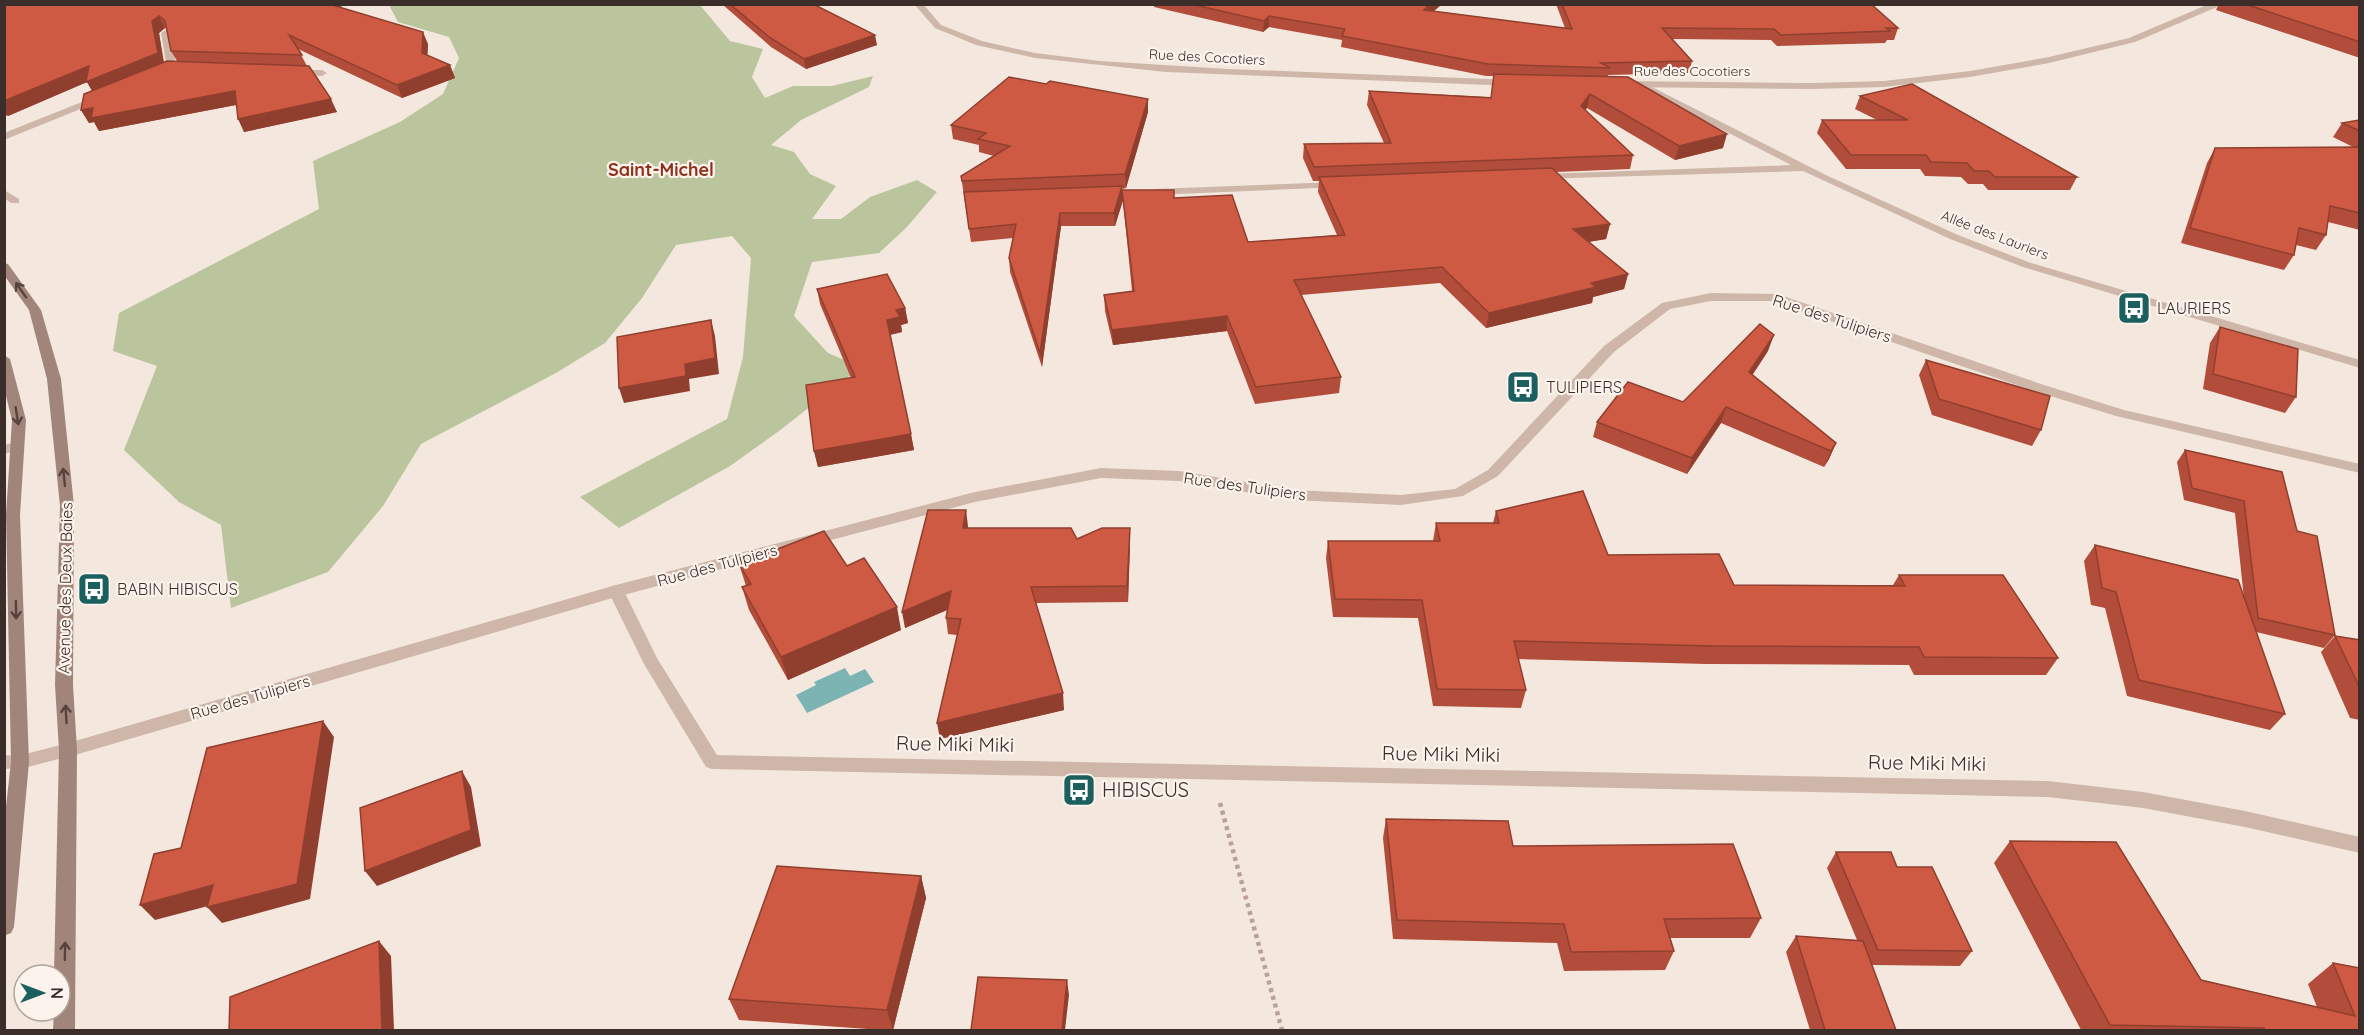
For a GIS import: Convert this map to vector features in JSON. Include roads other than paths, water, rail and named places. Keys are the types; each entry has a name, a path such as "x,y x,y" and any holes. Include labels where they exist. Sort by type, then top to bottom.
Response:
{"main road":[{"name":"Avenue des Deux Baies","path":"4,266 35,310 54,379 67,506 64,685 68,750 64,1030"},
{"path":"4,359 19,420 11,448 14,515 12,762 4,927"}],"street":[{"name":"Rue des Cocotiers","path":"918,4 924,16 932,22 979,44 1056,59 1134,67 1520,83"},
{"name":"Rue des Cocotiers","path":"1616,85 1884,84 1982,72 2049,60 2132,40 2199,10 2220,4"},
{"path":"161,72 176,68 165,33"},
{"path":"289,72 322,73"},
{"name":"Allée des Lauriers","path":"1640,84 1806,168 1954,237 2027,265 2360,364"},
{"path":"4,137 109,94"},
{"path":"1529,178 1806,168"},
{"path":"1148,193 1350,184"},
{"path":"4,193 15,201"},
{"name":"Rue des Tulipiers","path":"12,762 68,750 616,591 975,497 1101,473 1179,476 1293,495 1401,500 1458,493 1493,473 1608,349 1666,306 1711,297 1773,297 2039,388 2111,410 2360,469"},
{"name":"Rue Miki Miki","path":"616,591 650,660 712,762 2048,789 2143,800 2245,819 2360,845"}],"water":[{"path":"845,668 850,676 865,669 874,682 807,713 796,695 816,685 814,682"}],"place":[{"name":"LAURIERS","path":"2134,308"},
{"name":"TULIPIERS","path":"1523,387"},
{"name":"BABIN HIBISCUS","path":"94,589"},
{"name":"HIBISCUS","path":"1079,790"}],"district":[{"name":"Saint-Michel","path":"661,170"}]}
